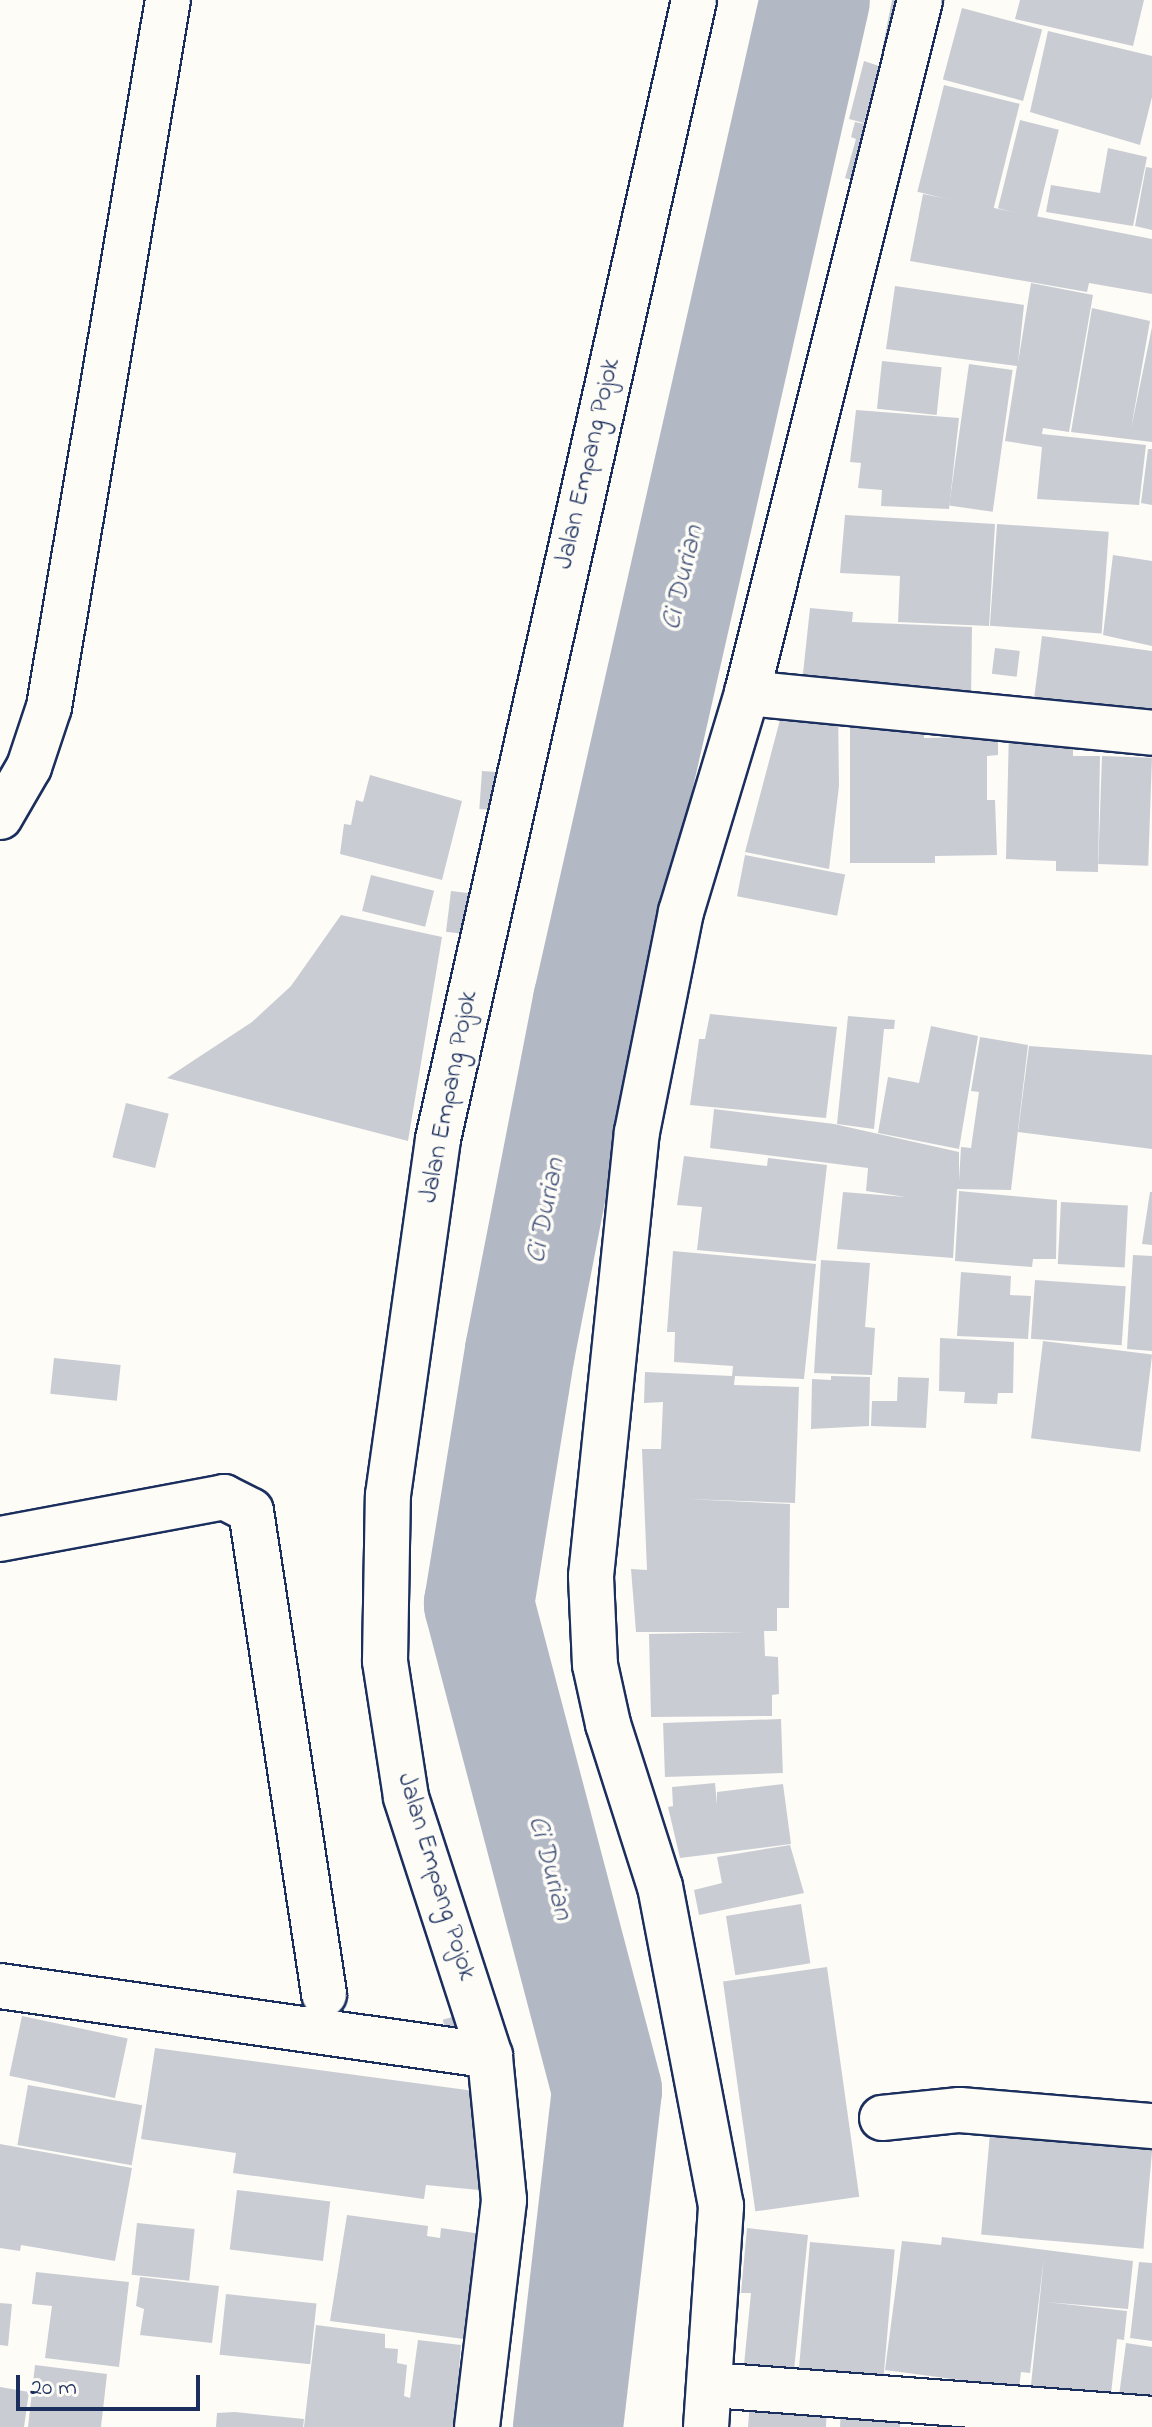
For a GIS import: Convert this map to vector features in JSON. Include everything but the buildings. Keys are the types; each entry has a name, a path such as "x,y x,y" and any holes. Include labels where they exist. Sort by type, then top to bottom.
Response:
{"street":[{"path":"0,817 29,767 49,707 168,0"},
{"name":"Jalan Empang Pojok","path":"477,2427 504,2200 490,2056 406,1797 385,1661 388,1495 438,1139 694,0"},
{"path":"920,0 747,693 681,912 637,1132 591,1576 595,1665 608,1724 660,1887 721,2206 709,2406 1152,2419"},
{"path":"747,693 1152,733"},
{"path":"0,1539 224,1497 251,1511 324,1995"},
{"path":"0,1986 490,2056"},
{"path":"882,2118 960,2110 1152,2126"}],"waterway":[{"name":"Ci Durian","path":"568,2427 607,2090 479,1604 520,1351 588,1002 815,0"}]}
